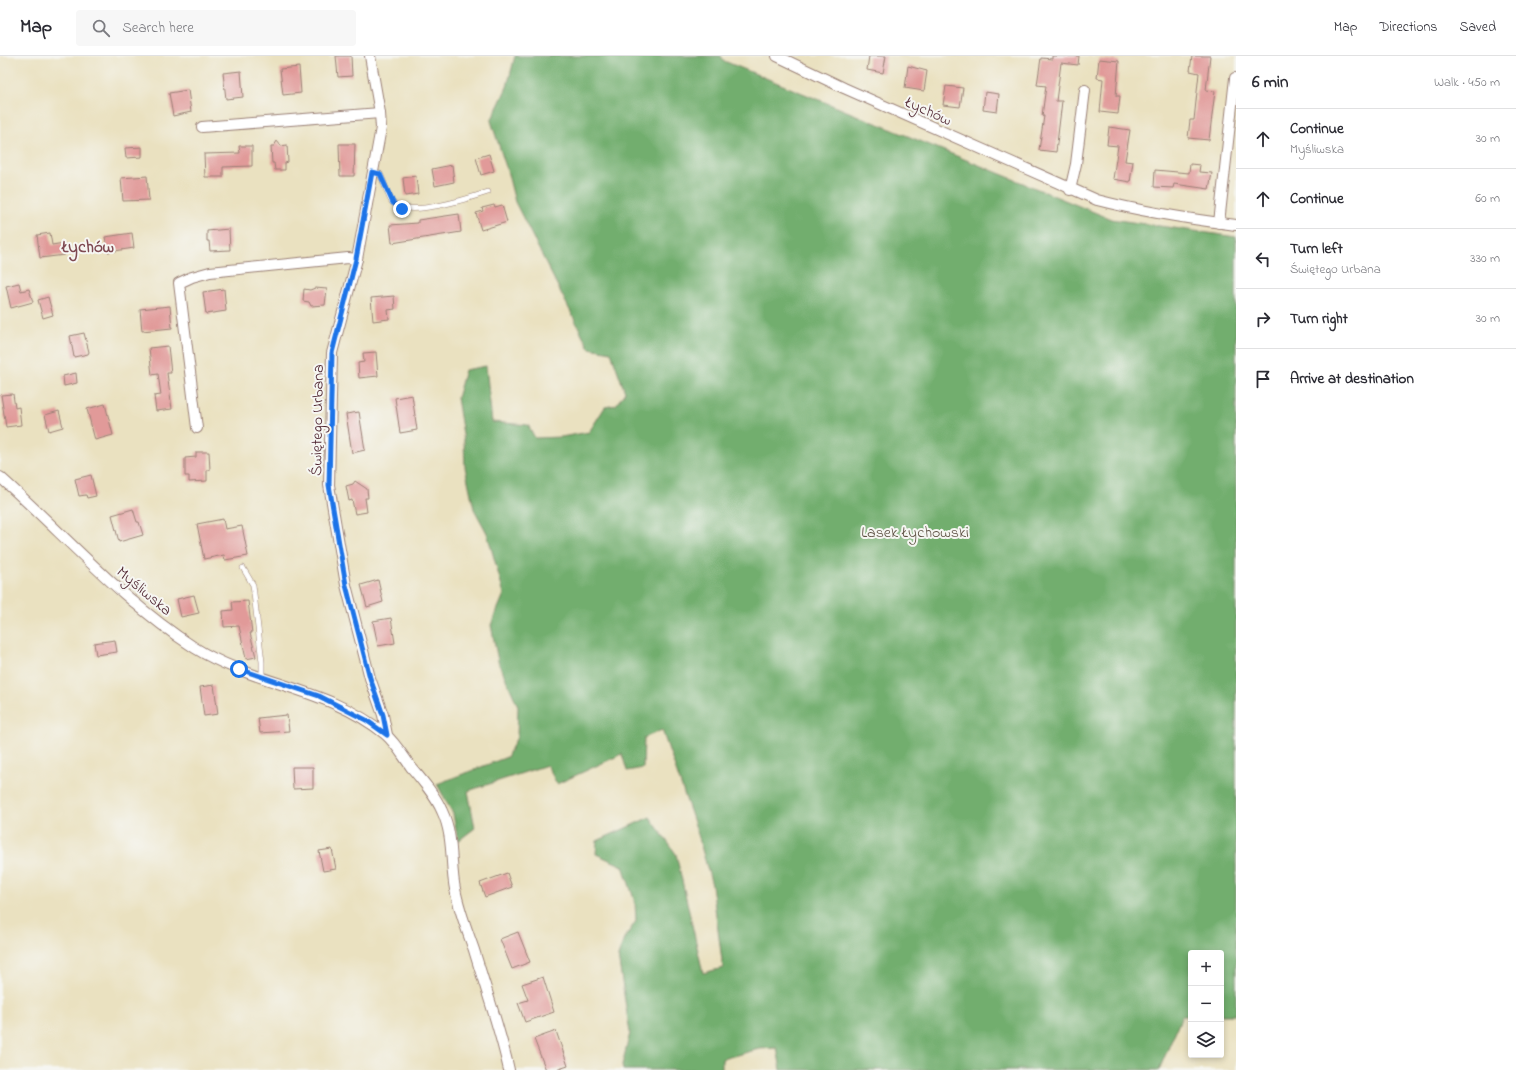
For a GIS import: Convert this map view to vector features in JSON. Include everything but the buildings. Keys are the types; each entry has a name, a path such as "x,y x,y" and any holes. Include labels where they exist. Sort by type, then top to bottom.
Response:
{"street":[{"name":"Świętego Urbana","path":"370,56 380,113 381,128 356,259 332,353 329,485 346,585 370,678 383,715 387,735"},
{"name":"Łychów","path":"778,56 844,88 1070,190 1097,200 1166,215 1236,225"},
{"path":"1219,223 1235,78"},
{"path":"1070,190 1076,164 1085,90"},
{"path":"202,127 380,113"},
{"path":"198,428 180,283 192,277 210,272 348,258 356,259"},
{"name":"Myśliwska","path":"0,477 118,589 168,629 215,659 295,689 319,696 366,720 387,735"},
{"path":"387,735 423,782 442,811 450,838 455,889 500,1033 509,1070"}],"lane":[{"path":"372,172 380,174 393,203 402,209 423,208 462,200 488,192"},
{"path":"243,568 253,585 262,662 262,677"}],"green space":[{"name":"Lasek Łychowski","path":"515,56 721,56 724,61 1111,219 1236,237 1236,1015 1224,1015 1224,950 1188,950 1188,1016 1182,1016 1159,1070 781,1070 777,1048 759,1049 722,1059 722,1070 623,1070 622,1065 630,1033 618,956 624,939 636,921 635,902 623,866 596,854 597,841 650,817 676,854 703,973 723,968 712,885 696,828 662,730 644,738 643,768 627,771 622,754 557,784 547,765 468,791 475,828 458,841 453,814 437,784 507,757 517,737 518,706 498,661 491,625 504,594 487,533 474,509 465,467 464,441 457,398 465,370 486,366 492,422 528,425 535,438 561,437 589,432 605,407 616,405 625,392 611,352 589,348 515,202 507,170 491,121 507,87"}],"district":[{"name":"Łychów","path":"88,246"}],"route":[{"path":"239,669 319,696 366,720 387,735 383,715 370,678 346,585 329,485 330,418 332,353 356,259 372,172 380,174 393,203 402,209"}]}
